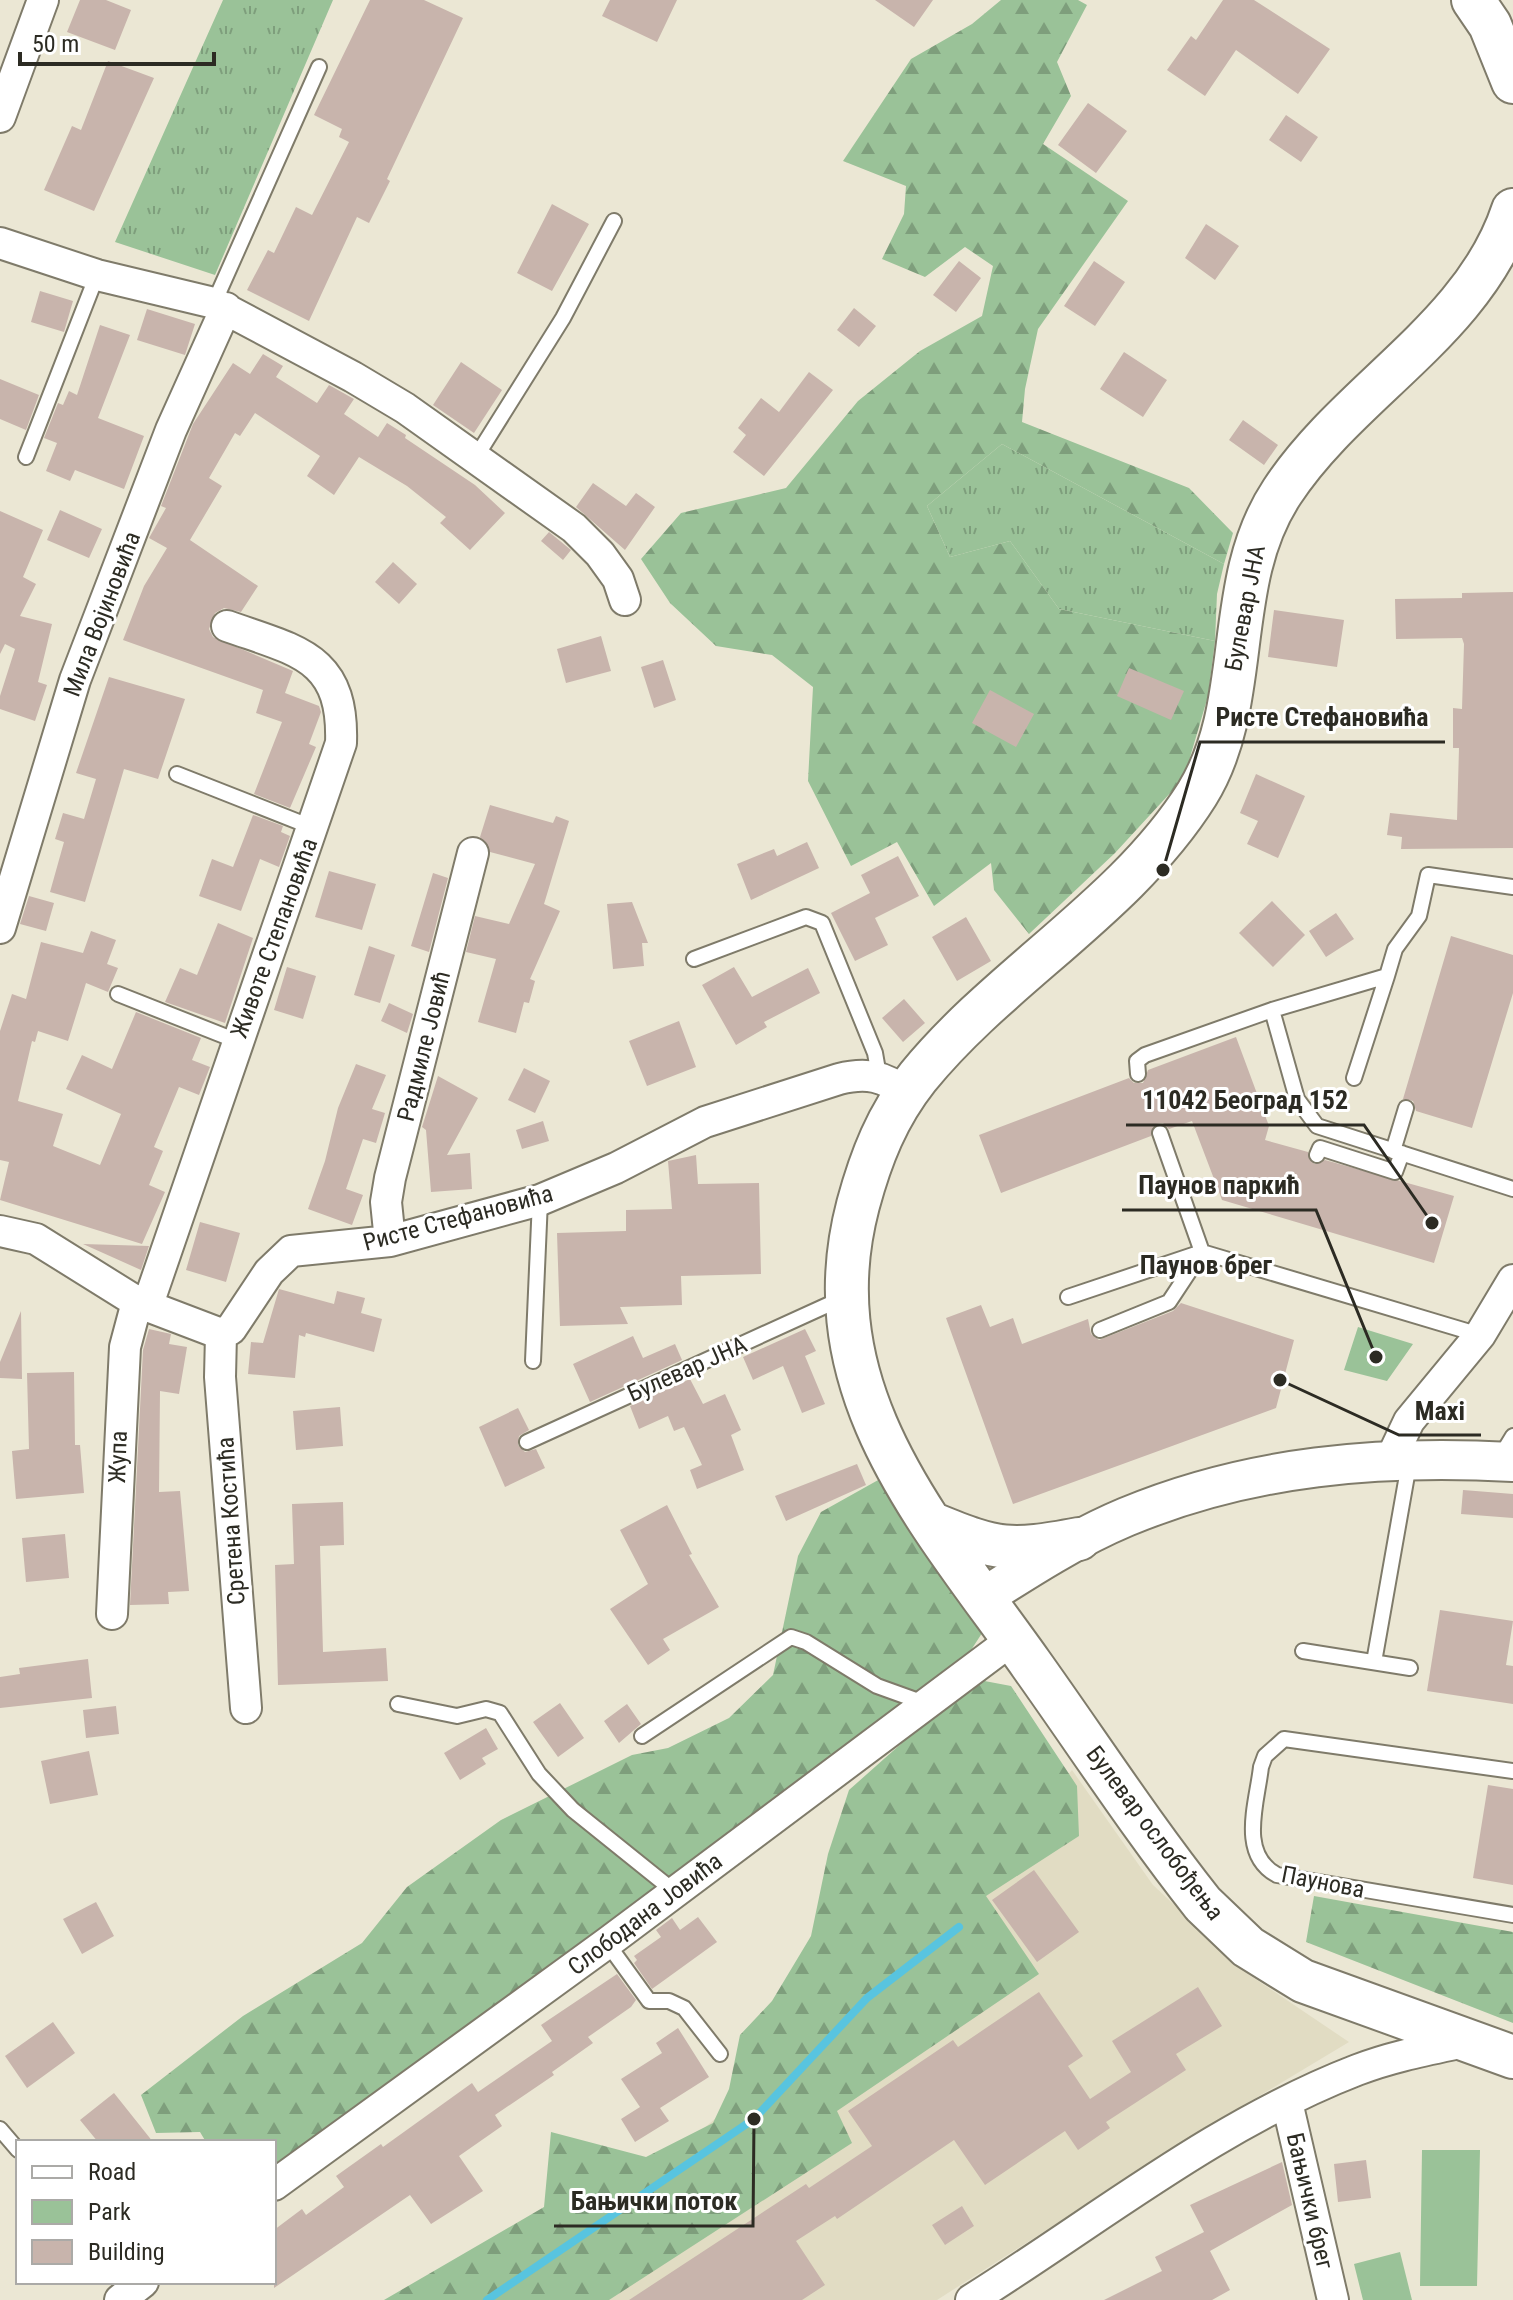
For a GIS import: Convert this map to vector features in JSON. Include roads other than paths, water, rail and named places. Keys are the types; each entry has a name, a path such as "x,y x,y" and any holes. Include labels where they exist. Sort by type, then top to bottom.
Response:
{"main road":[{"path":"1473,0 1490,25 1513,82"},
{"name":"Булевар ЈНА","path":"984,1597 933,1524 880,1437 859,1386 846,1328 849,1244 893,1084 936,1057 1118,887 1176,825 1205,780 1219,747 1228,714 1239,612 1248,570 1268,516 1311,455 1480,280 1504,238 1513,210"},
{"path":"933,1524 1004,1549 1079,1539"},
{"name":"Булевар ослобођења","path":"984,1597 1169,1860 1227,1929 1278,1967 1314,1986 1513,2057"}],"street":[{"path":"0,117 43,0"},
{"path":"0,243 97,275 220,305 353,377 476,457 574,528 600,554 618,579 625,600"},
{"name":"Мила Војиновића","path":"0,928 75,680 220,305"},
{"name":"Животе Степановића","path":"142,1304 314,828 341,743 338,697 328,676 307,658 227,626"},
{"name":"Радмиле Јовић","path":"390,1241 386,1202 390,1178 473,853"},
{"name":"Ристе Стефановића","path":"221,1334 231,1329 269,1272 291,1251 390,1241 540,1200 616,1168 705,1122 839,1079 859,1074 893,1084"},
{"path":"0,1231 36,1239 142,1304 221,1334"},
{"path":"1400,1459 1409,1421 1480,1335 1513,1280"},
{"name":"Жупа","path":"112,1614 125,1347 142,1304"},
{"name":"Сретена Костића","path":"221,1334 218,1354 246,1708"},
{"path":"984,1597 1079,1539 1126,1517 1223,1483 1339,1463 1508,1453"},
{"name":"Слободана Јовића","path":"276,2184 607,1943 1013,1639"},
{"path":"971,2300 1172,2166 1287,2102 1357,2070 1469,2041"},
{"name":"Бањички брег","path":"1287,2102 1333,2300"},
{"path":"120,2300 140,2284"}],"lane":[{"path":"220,305 319,67"},
{"path":"476,457 563,318 614,221"},
{"path":"26,457 97,275"},
{"path":"177,774 314,828"},
{"path":"1354,1078 1395,949 1419,916 1423,874 1513,887"},
{"path":"694,959 806,917 822,923 875,1053 893,1084"},
{"path":"1138,1074 1137,1061 1145,1055 1272,1010 1387,976"},
{"path":"118,994 237,1041"},
{"path":"1272,1010 1297,1099 1317,1126 1513,1189"},
{"path":"1317,1155 1320,1148 1395,1172 1406,1108"},
{"path":"1160,1133 1202,1252"},
{"path":"533,1361 540,1200"},
{"path":"1100,1330 1169,1302 1202,1252"},
{"path":"1068,1297 1202,1252 1480,1335"},
{"name":"Булевар ЈНА","path":"527,1442 846,1297"},
{"path":"1374,1662 1400,1459"},
{"path":"642,1736 791,1637 806,1642 877,1686 928,1704"},
{"path":"1303,1651 1410,1668"},
{"path":"398,1704 457,1716 492,1708 500,1713 539,1774 573,1810 675,1892"},
{"name":"Паунова","path":"1513,1771 1284,1739 1265,1756 1261,1767 1252,1837 1259,1861 1277,1875 1513,1915"},
{"path":"607,1943 649,2001 669,2001 684,2008 720,2054"},
{"path":"0,2129 16,2148"}],"waterway":[{"path":"487,2300 754,2119 867,1998 959,1927"}],"place":[{"name":"Ристе Стефановића","path":"1163,870"},
{"name":"11042 Београд 152","path":"1432,1223"},
{"name":"Паунов паркић","path":"1376,1357"},
{"name":"Maxi","path":"1280,1380"},
{"name":"Бањички поток","path":"754,2119"}],"district":[{"name":"Паунов брег","path":"1206,1265"}]}
